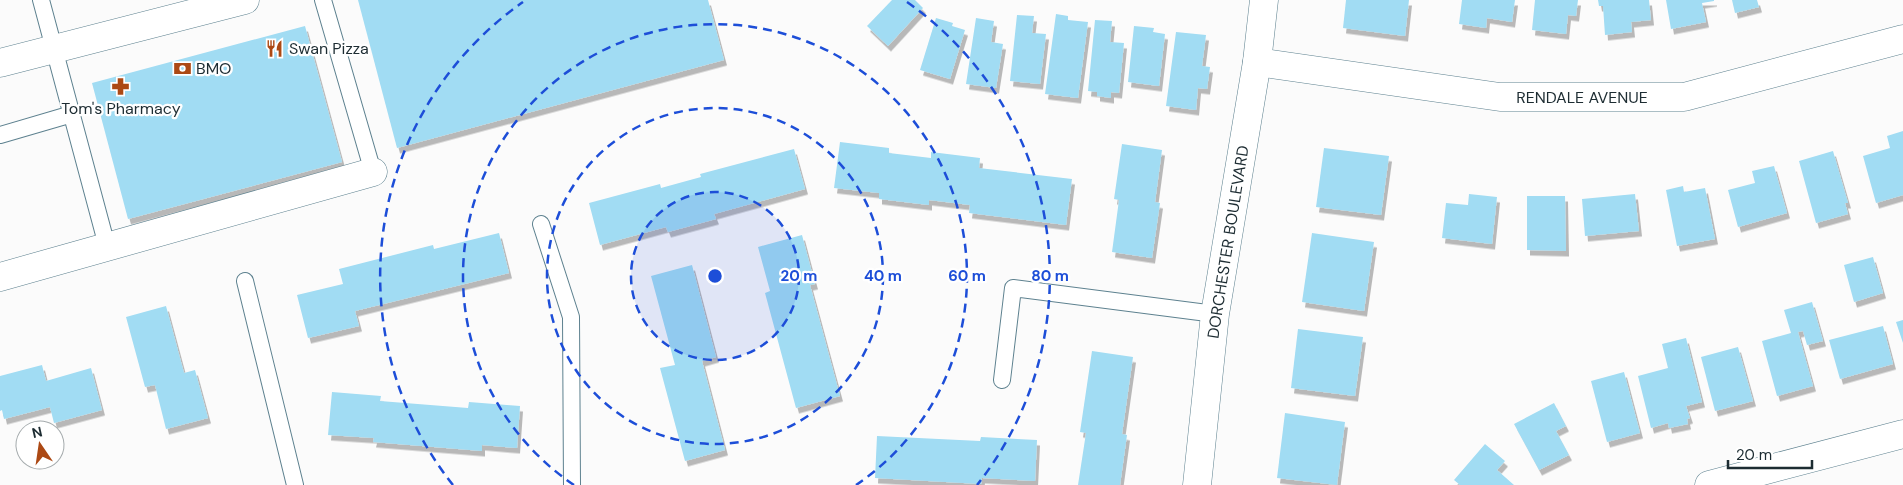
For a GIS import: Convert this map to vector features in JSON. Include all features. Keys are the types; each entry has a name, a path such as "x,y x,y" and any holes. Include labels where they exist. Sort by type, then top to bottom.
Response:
{"street":[{"path":"0,63 245,0"},
{"name":"DORCHESTER BOULEVARD","path":"1197,485 1215,314 1257,62 1264,0"},
{"name":"RENDALE AVENUE","path":"1257,62 1500,97 1684,97 1903,39"},
{"path":"0,277 373,172"},
{"path":"1709,485 1903,434"}],"lane":[{"path":"40,0 107,246"},
{"path":"323,0 373,172"},
{"path":"0,135 72,114"},
{"path":"541,224 571,317 572,485"},
{"path":"245,281 295,485"},
{"path":"1002,380 1013,288 1215,314"}],"building":[{"path":"358,0 708,0 724,60 397,148"},
{"path":"892,0 915,0 923,8 888,46 867,26"},
{"path":"1346,0 1409,0 1405,36 1343,28"},
{"path":"1462,0 1515,0 1512,22 1487,18 1486,28 1459,24"},
{"path":"1535,0 1578,0 1576,16 1568,15 1566,34 1532,30"},
{"path":"1598,0 1649,0 1651,20 1631,22 1632,32 1605,35 1603,6 1599,6"},
{"path":"1666,0 1714,1 1702,3 1706,22 1671,29"},
{"path":"1732,0 1757,0 1759,7 1735,13"},
{"path":"1056,14 1068,16 1068,20 1088,22 1078,98 1045,94"},
{"path":"1017,15 1034,16 1032,33 1046,34 1040,84 1010,81"},
{"path":"936,18 953,23 952,26 965,30 950,79 920,70"},
{"path":"976,18 994,21 991,42 1003,44 996,88 966,84"},
{"path":"1095,20 1112,21 1110,42 1124,43 1119,93 1111,92 1111,98 1097,96 1097,92 1088,91"},
{"path":"305,26 342,162 128,219 92,83"},
{"path":"1134,26 1154,28 1153,32 1165,34 1159,86 1128,82"},
{"path":"1176,32 1206,35 1202,66 1210,67 1207,89 1198,88 1196,110 1166,106"},
{"path":"1903,131 1903,195 1876,203 1863,156 1890,148 1887,136"},
{"path":"840,142 889,148 889,153 931,158 931,152 980,158 979,168 1072,179 1066,225 969,213 970,205 929,200 929,205 879,199 879,193 834,188"},
{"path":"1122,144 1162,150 1155,202 1160,203 1152,258 1112,252 1119,200 1114,199"},
{"path":"1324,148 1389,156 1381,215 1316,207"},
{"path":"794,149 805,189 714,214 716,219 668,232 666,227 600,245 589,203 660,184 661,188 701,177 700,174"},
{"path":"1833,151 1848,203 1845,203 1848,214 1816,223 1799,161"},
{"path":"1774,166 1787,213 1738,227 1728,190 1755,183 1752,171"},
{"path":"1683,186 1684,192 1705,188 1715,239 1677,246 1666,190"},
{"path":"1469,194 1497,197 1492,244 1442,238 1446,203 1468,205"},
{"path":"1635,194 1639,231 1585,236 1582,199"},
{"path":"1527,196 1565,196 1566,251 1527,250"},
{"path":"499,233 509,273 355,311 359,326 308,338 297,295 343,284 339,269 433,245 434,249"},
{"path":"1312,233 1374,242 1364,311 1302,302"},
{"path":"802,235 815,284 810,285 840,396 796,408 765,293 770,291 758,247"},
{"path":"1873,257 1883,293 1854,302 1844,265"},
{"path":"692,265 716,357 702,361 725,450 685,461 660,368 675,365 651,276"},
{"path":"1812,302 1823,341 1807,345 1803,331 1798,332 1813,386 1777,396 1762,341 1791,333 1784,310"},
{"path":"166,306 184,373 195,370 208,418 166,429 155,385 145,387 126,317"},
{"path":"1903,320 1903,343 1896,322"},
{"path":"1883,326 1893,364 1840,379 1829,340"},
{"path":"1298,329 1363,337 1355,396 1291,388"},
{"path":"1686,338 1702,402 1686,406 1690,418 1687,419 1688,424 1669,428 1668,423 1651,428 1638,376 1668,368 1662,344"},
{"path":"1738,347 1753,401 1715,411 1701,357"},
{"path":"1092,351 1133,357 1122,434 1127,435 1120,485 1078,485 1086,433 1080,432"},
{"path":"42,365 46,381 91,368 102,410 65,420 53,420 50,407 4,419 2,410 0,411 0,376"},
{"path":"1624,372 1640,433 1607,442 1591,381"},
{"path":"332,392 381,396 380,401 468,408 469,402 520,406 517,448 482,445 482,451 373,442 374,438 328,435"},
{"path":"1554,403 1566,426 1556,431 1569,455 1539,470 1514,424"},
{"path":"1285,413 1345,422 1337,485 1277,478"},
{"path":"877,436 980,441 981,437 1037,440 1035,481 982,478 981,484 875,478"},
{"path":"1485,444 1505,461 1497,470 1514,485 1460,485 1454,480"}],"place":[{"name":"Swan Pizza","path":"275,48"},
{"name":"BMO","path":"182,68"},
{"name":"Tom's Pharmacy","path":"121,87"}]}
